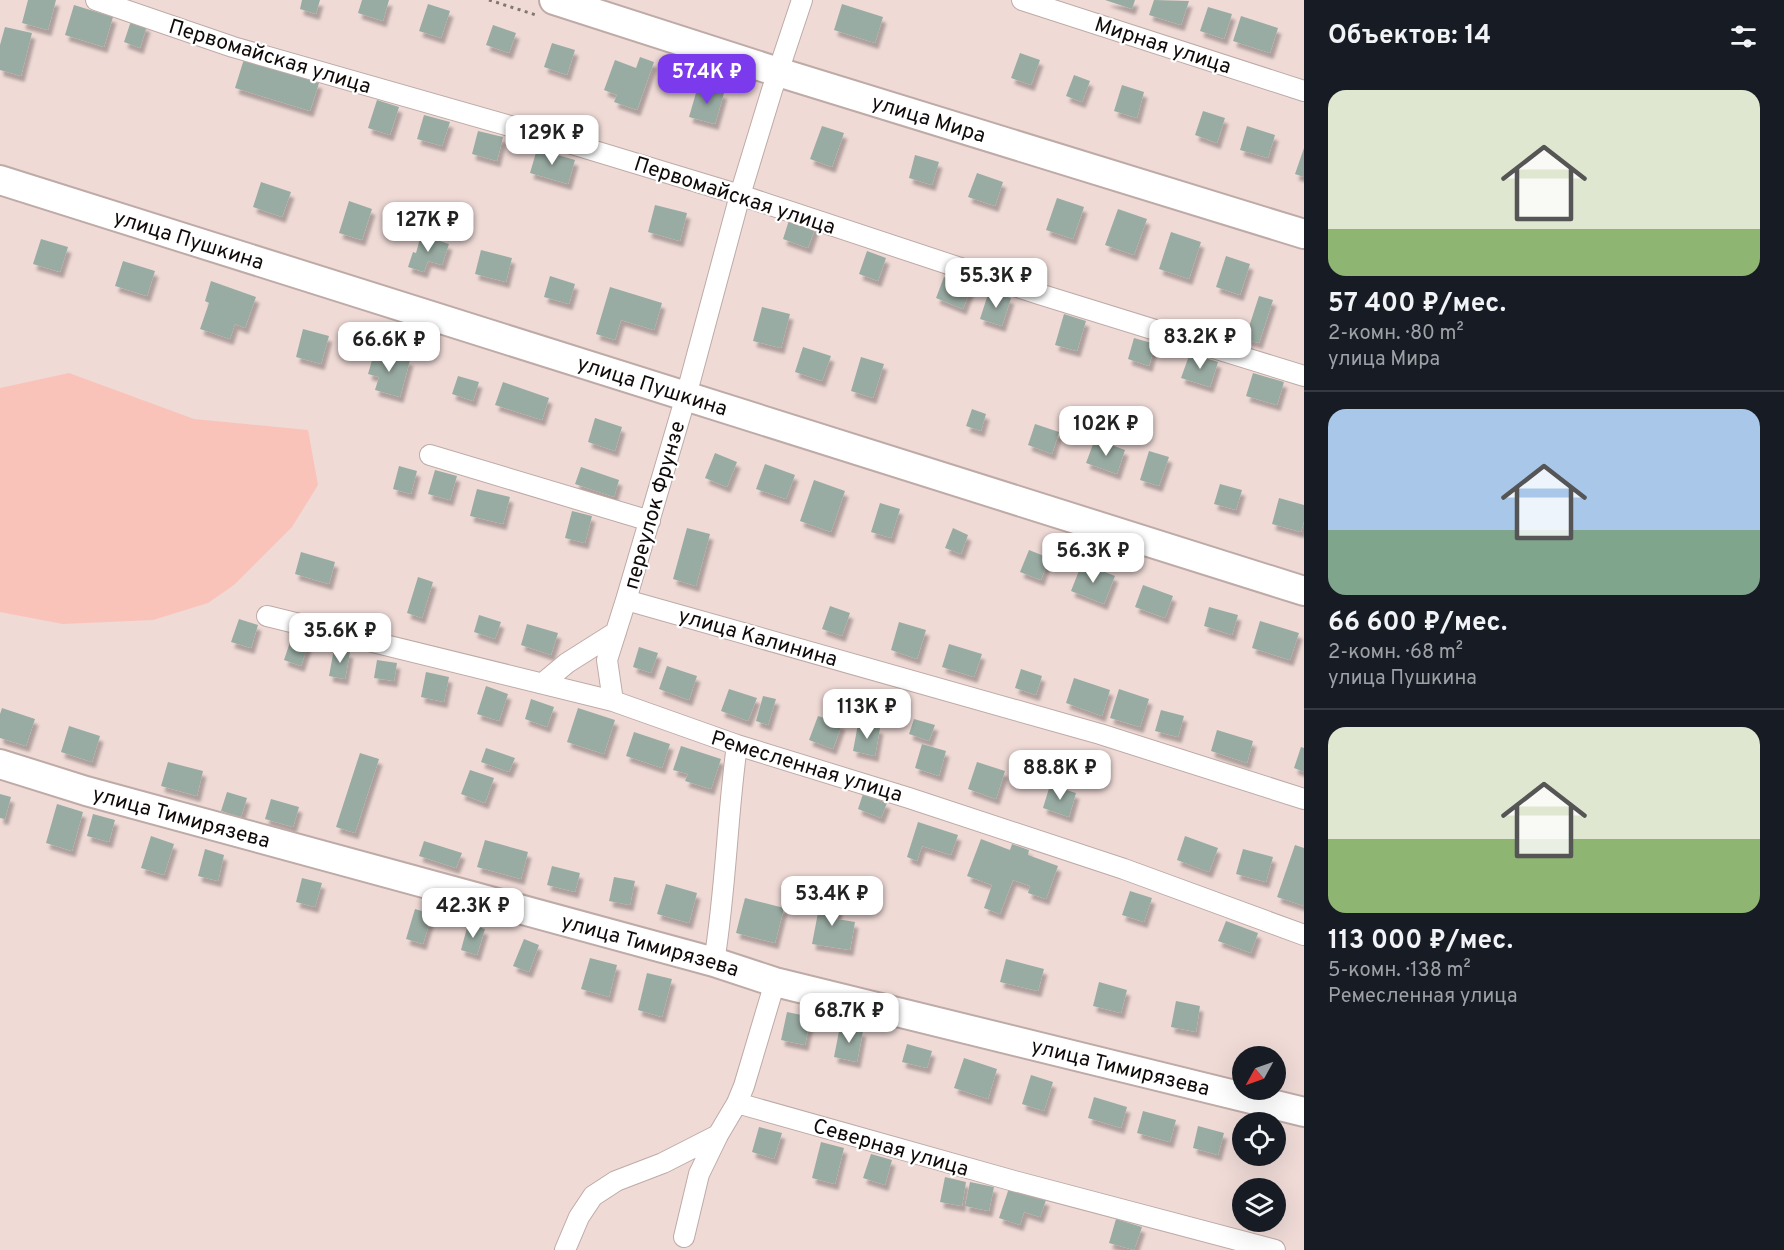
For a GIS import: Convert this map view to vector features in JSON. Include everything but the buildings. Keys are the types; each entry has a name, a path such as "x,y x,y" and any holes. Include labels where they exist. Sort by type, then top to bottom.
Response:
{"street":[{"name":"Первомайская улица","path":"96,0 233,47 552,138 740,195 1039,294 1304,376"},
{"name":"улица Мира","path":"554,0 778,72 1304,234"},
{"name":"переулок Фрунзе","path":"613,701 607,660 686,396 740,195 802,0"},
{"name":"Мирная улица","path":"1022,0 1304,91"},
{"name":"улица Пушкина","path":"0,180 1304,591"},
{"path":"430,455 650,521"},
{"name":"улица Калинина","path":"626,600 1100,734 1304,799"},
{"name":"Ремесленная улица","path":"267,616 613,701 738,745 909,798 1124,869 1304,935"},
{"path":"543,683 567,663 616,632"},
{"path":"714,962 722,914 730,799 738,745"},
{"name":"улица Тимирязева","path":"0,764 86,791 714,962 775,982 1304,1112"},
{"path":"684,1237 699,1174 744,1086 775,982"},
{"name":"Северная улица","path":"737,1103 1014,1182 1275,1250"},
{"path":"565,1250 579,1217 593,1196 616,1181 663,1163 718,1135"}],"shaded area":[{"path":"69,373 194,419 308,430 318,485 292,527 234,585 208,603 153,620 63,624 0,612 0,388"}]}
